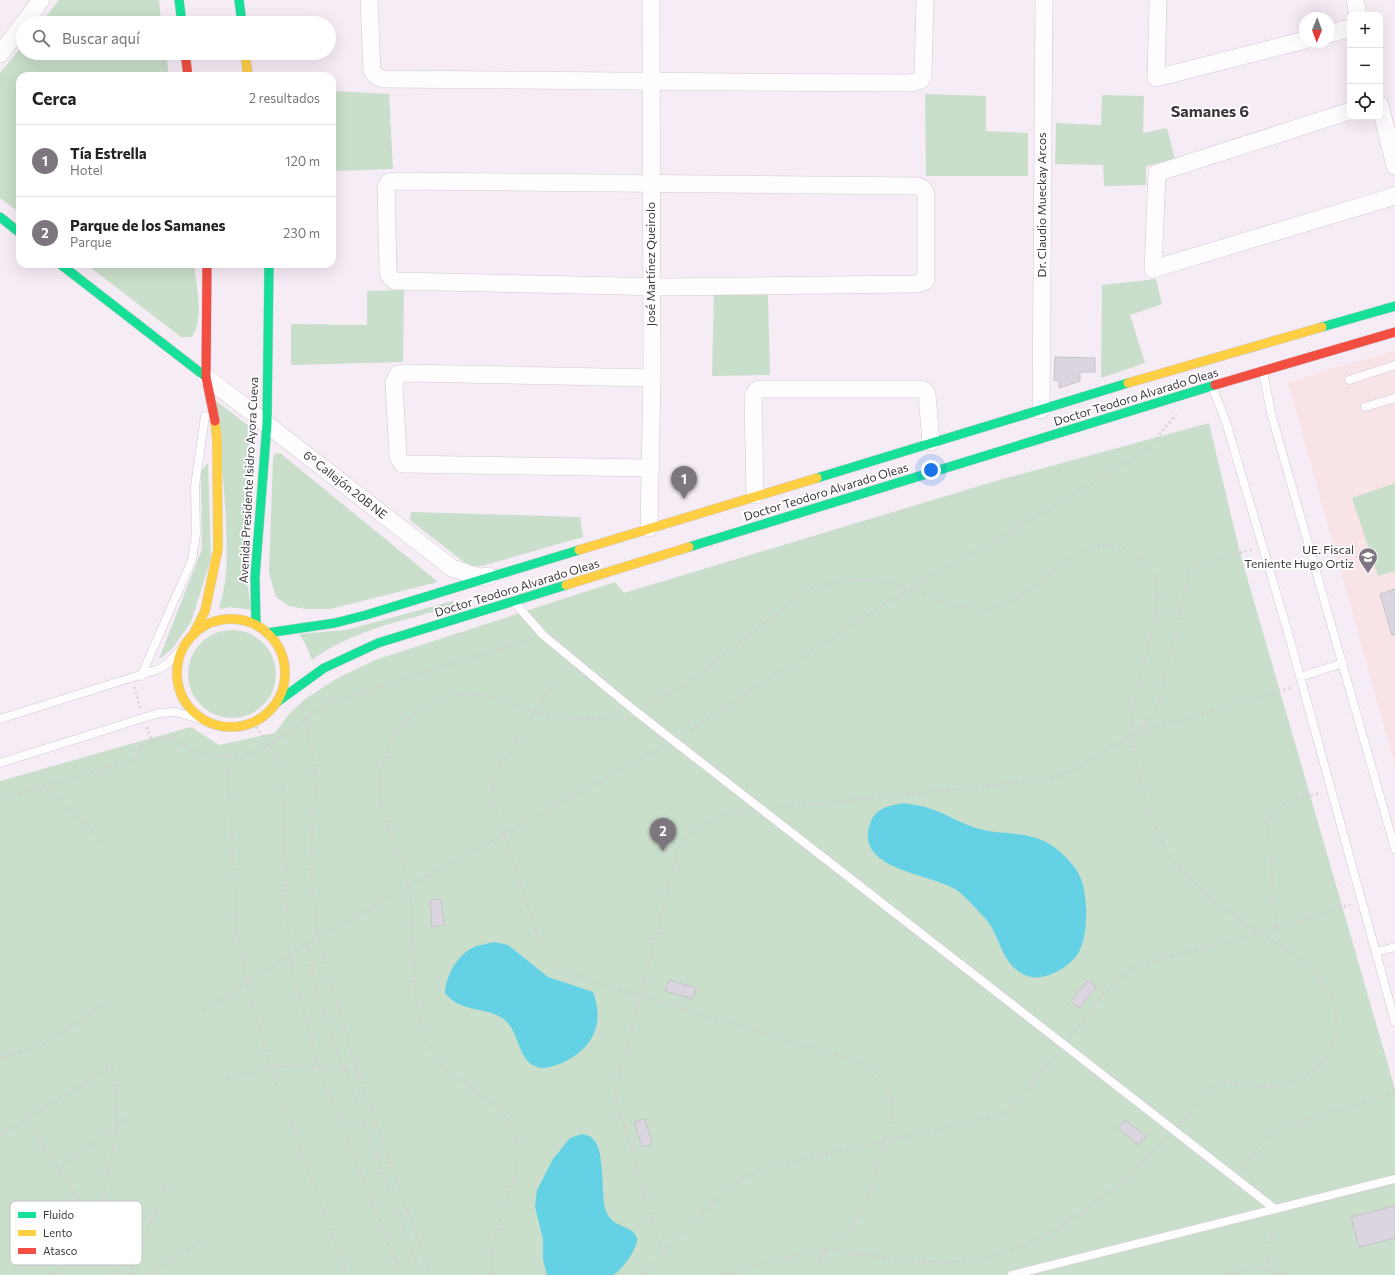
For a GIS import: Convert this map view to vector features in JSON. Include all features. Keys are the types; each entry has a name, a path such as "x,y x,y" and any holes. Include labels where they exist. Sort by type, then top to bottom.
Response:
{"main road":[{"path":"179,0 181,16"},
{"path":"239,0 241,16"},
{"path":"187,60 188,72"},
{"path":"246,60 247,72"},
{"path":"0,218 16,230"},
{"path":"65,268 207,381"},
{"path":"193,635 206,625 231,619 256,625 267,632 276,642 282,653 285,666 285,678 282,691 277,702 268,712 253,723 243,726 222,727 203,720 188,706 178,687 176,673 184,646 193,635 205,611 218,549 217,440 214,414 207,381 207,268"},
{"name":"Avenida Presidente Isidro Ayora Cueva","path":"256,625 255,577 267,424 270,268"},
{"name":"Doctor Teodoro Alvarado Oleas","path":"267,632 335,623 366,615 755,495 1203,360 1395,306"},
{"name":"Doctor Teodoro Alvarado Oleas","path":"277,702 324,668 378,643 1211,386 1395,332"},
{"path":"255,603 265,612"},
{"path":"280,622 296,627"}],"street":[{"path":"29,16 42,0"},
{"path":"369,0 372,71 376,76 382,79 621,82 916,82 921,80 923,75 925,0"},
{"name":"José Martínez Queirolo","path":"649,528 652,378 651,184 653,81 651,0"},
{"name":"Dr. Claudio Mueckay Arcos","path":"1041,410 1044,0"},
{"path":"1158,0 1156,78 1299,42"},
{"path":"1355,0 1357,12"},
{"path":"1335,32 1347,29"},
{"path":"0,54 16,33"},
{"path":"1347,112 1156,173 1153,269 1395,196"},
{"path":"1383,117 1395,166"},
{"path":"389,182 651,184 922,187 926,196 925,281 917,284 651,286 394,281 389,276 386,187 389,182"},
{"path":"650,468 403,464 398,457 394,383 398,374 407,373 652,378"},
{"name":"6° Callejón 20B NE","path":"207,381 267,424 452,568 479,576 491,576"},
{"path":"755,495 753,397 759,389 922,389 926,391 927,395 931,442"}],"lane":[{"path":"1349,380 1395,365"},
{"path":"1262,371 1271,412 1395,849"},
{"path":"141,676 193,554 196,534 195,486 205,424 207,381"},
{"path":"1211,386 1226,422 1300,677 1395,1022"},
{"path":"1365,407 1395,398"},
{"path":"514,601 543,635 634,710 1275,1209"},
{"path":"0,719 141,676 168,664 184,646"},
{"path":"1300,677 1343,663"},
{"path":"0,763 159,713 176,712 203,720"},
{"path":"1376,952 1395,947"},
{"path":"1012,1275 1395,1179"}],"path":[{"path":"203,1011 318,937 504,833 674,741 909,589 1146,450 1177,414"},
{"path":"492,1275 493,1246 516,1173 517,1144 511,1128 500,1110 446,1070 429,1048 423,1036 417,999 414,918 408,887 384,814 379,789 385,756 405,721 425,705 458,695 487,695 534,712 566,718 622,716 682,687 805,592 840,580 856,579 894,584 931,599 978,610 999,606 1017,598 1077,552 1092,546 1111,546 1132,553 1143,562 1153,576 1157,591 1154,622 1138,683 1133,717 1135,759 1145,801 1164,846 1181,869 1210,898 1298,958 1328,986 1331,996 1335,1033 1326,1058 1310,1074 1289,1083 1258,1086 1235,1082 1215,1085 1207,1091 1175,1130 1128,1178 1074,1218 1049,1233 996,1256 957,1262 913,1261 828,1250 768,1260 727,1275"},
{"path":"1134,734 1156,712 1190,570 1200,563 1262,548"},
{"path":"0,799 43,785 134,760 143,745 168,737 195,752 227,758 241,757 270,745 326,704 543,635"},
{"path":"572,660 534,712 499,768 493,782 493,802 539,940 553,961 570,972 591,981 705,1014 867,1065 883,1078 893,1099 891,1120 867,1198 860,1213 840,1239 828,1250 813,1275"},
{"path":"299,685 316,778 310,864 318,937 357,1071 431,1275"},
{"path":"253,723 270,745 282,775 289,957 319,1067 401,1275"},
{"path":"227,758 237,930 247,984 270,1067 347,1275"},
{"path":"43,785 108,846"},
{"path":"1276,928 1268,822 1277,807 1288,802 1332,791"},
{"path":"645,1275 663,1252 725,1192 741,1179 764,1168 884,1143 1001,1115 1012,1106 1064,1045 1103,993 1135,966 1260,933 1362,902"},
{"path":"307,945 317,996 343,1070 421,1275"},
{"path":"0,1058 46,1043 109,1001"},
{"path":"0,1135 112,1066 116,1125 107,1181 101,1201"},
{"path":"228,1079 270,1067 319,1067 357,1071"},
{"path":"1235,1179 1264,1139 1276,1129 1395,1093"},
{"path":"58,1169 135,1112"},
{"path":"26,1119 79,1201"},
{"path":"142,1245 169,1177"},
{"path":"1268,1269 1275,1209"},
{"path":"149,1275 201,1241"},
{"path":"53,1275 66,1265"},
{"path":"112,1265 116,1275"},
{"path":"130,1275 134,1265"},
{"path":"1231,1275 1250,1268 1268,1269 1284,1275"}],"shaded area":[{"name":"UE. Fiscal Teniente Hugo Ortiz","path":"1395,350 1395,765 1288,382"}],"green space":[{"path":"59,0 159,0 160,16 46,16"},
{"path":"16,54 16,60 167,60 168,72 16,72 16,210 0,198 0,73"},
{"path":"336,91 389,94 393,169 336,171"},
{"path":"925,94 986,96 986,131 1028,133 1028,176 926,176"},
{"path":"1102,95 1144,96 1143,133 1167,128 1175,159 1146,166 1146,185 1104,186 1103,165 1055,164 1056,123 1101,125"},
{"path":"91,268 195,268 199,302 198,321 192,337 181,337"},
{"path":"1156,279 1162,304 1130,315 1145,363 1101,378 1102,285"},
{"path":"404,290 403,362 291,365 291,324 367,325 367,291"},
{"path":"714,294 768,295 770,375 712,376"},
{"path":"215,400 250,427 244,519 244,567 252,610 230,607 221,609 219,607 224,588 227,548 222,464"},
{"path":"1209,423 1240,553 1395,1089 1395,1275 0,1275 0,781 191,727 219,745 275,733 289,714 305,699 336,679 375,660 615,582 624,593 999,480"},
{"path":"280,453 438,582 330,609 306,609 289,606 276,597 269,573 273,461 274,454"},
{"path":"208,463 211,559 191,622 172,649 159,659 202,549 201,471"},
{"path":"1395,483 1395,571 1378,576 1352,498"},
{"path":"411,512 580,517 583,537 482,566 473,566 464,562 410,520"},
{"path":"453,601 454,606 362,633 344,641 312,660 305,643 299,634 346,630"},
{"path":"232,630 249,633 257,637 269,649 273,657 276,674 273,691 269,699 257,711 249,715 232,718 215,715 207,711 195,699 191,691 188,674 191,657 195,649 207,637 215,633"}],"water":[{"path":"904,803 935,810 969,826 983,830 1035,837 1051,845 1060,852 1073,865 1079,874 1085,896 1086,918 1084,939 1081,948 1073,960 1068,965 1043,977 1030,977 1021,973 1014,968 1004,954 994,931 984,917 958,891 946,885 899,868 884,861 873,852 868,840 870,824 875,814 893,805"},
{"path":"494,942 508,945 548,977 593,992 598,1014 597,1024 589,1042 582,1050 564,1062 554,1066 547,1068 537,1067 526,1060 511,1027 507,1022 493,1013 459,1004 445,993 447,980 461,956 472,948"},
{"path":"582,1134 592,1138 597,1144 601,1161 605,1208 608,1215 612,1220 631,1230 637,1238 637,1242 629,1258 613,1275 547,1275 543,1260 543,1239 535,1207 537,1190 553,1159 570,1138"}],"building":[{"path":"1055,357 1095,358 1095,372 1080,372 1080,381 1059,388 1059,381 1054,380"},
{"path":"1395,589 1395,634 1392,635 1380,594"},
{"path":"441,899 444,925 432,927 430,900"},
{"path":"669,980 696,988 693,999 665,991"},
{"path":"1088,980 1096,987 1079,1008 1071,1001"},
{"path":"645,1119 652,1144 642,1147 634,1122"},
{"path":"1125,1120 1146,1136 1139,1145 1118,1128"},
{"path":"1395,1206 1395,1238 1359,1247 1351,1217"}],"traffic: fast":[{"path":"179,0 181,16"},
{"path":"239,0 241,16"},
{"path":"0,217 16,230"},
{"path":"65,268 206,377"},
{"path":"256,625 255,577 267,424 269,268"},
{"path":"1322,327 1395,306"},
{"path":"817,478 1128,383"},
{"path":"689,547 1215,385"},
{"path":"267,633 335,623 366,615 579,550"},
{"path":"277,702 324,668 378,643 566,585"}],"traffic: slow":[{"path":"246,60 247,72"},
{"path":"1128,383 1322,327"},
{"path":"193,635 205,611 218,549 217,440 215,421"},
{"path":"579,550 817,478"},
{"path":"566,585 689,547"},
{"path":"231,619 252,623 269,635 281,652 285,673 281,694 269,711 252,723 231,727 210,723 193,711 181,694 177,673 181,652 193,635 210,623 231,619"}],"traffic: jam":[{"path":"186,60 187,72"},
{"path":"207,268 206,377 215,421"},
{"path":"1215,385 1395,332"}],"place":[{"name":"Tía Estrella","path":"684,499"},
{"name":"UE. Fiscal Teniente Hugo Ortiz","path":"1368,574"},
{"name":"Parque de los Samanes","path":"663,851"}],"district":[{"name":"Samanes 6","path":"1210,111"}]}
